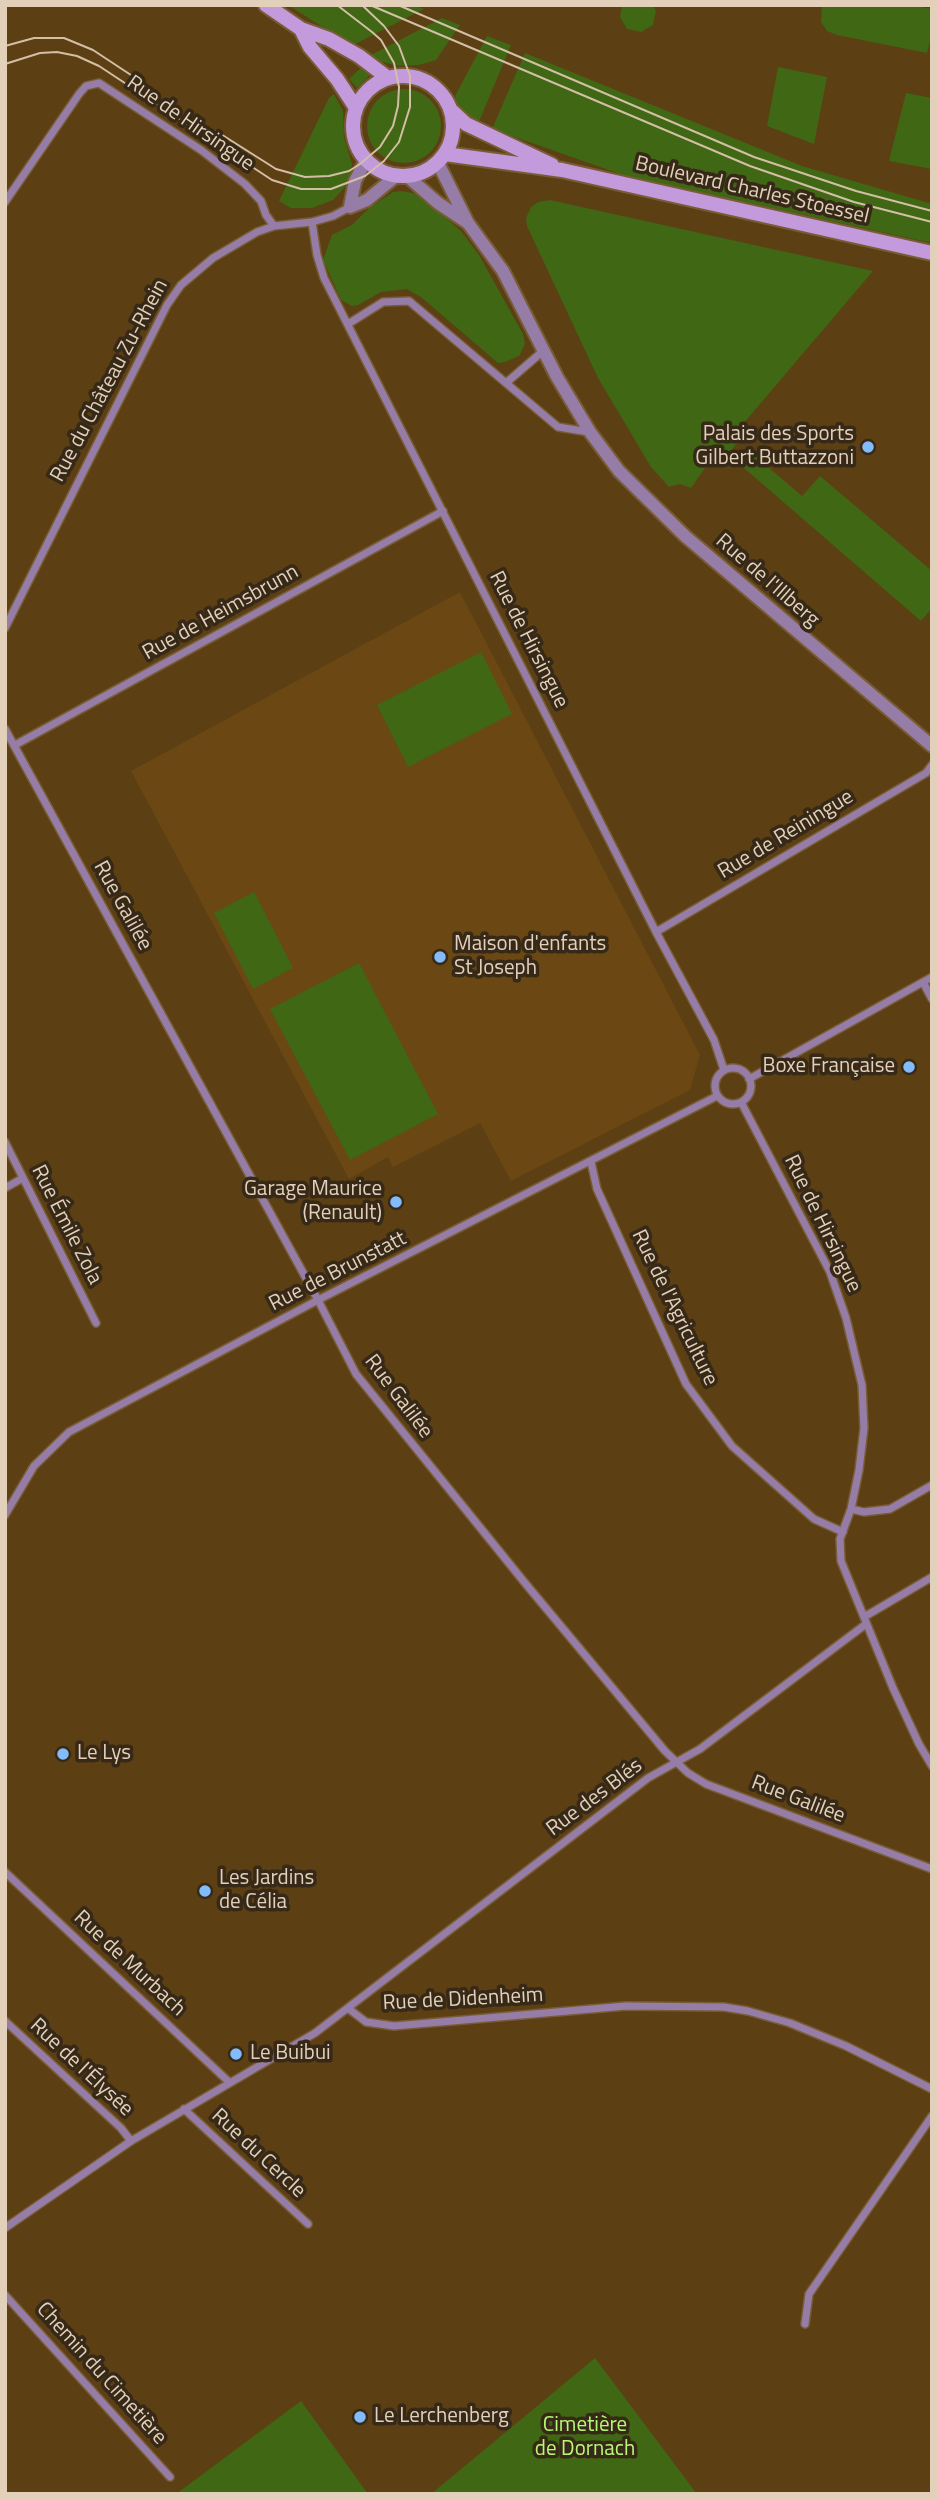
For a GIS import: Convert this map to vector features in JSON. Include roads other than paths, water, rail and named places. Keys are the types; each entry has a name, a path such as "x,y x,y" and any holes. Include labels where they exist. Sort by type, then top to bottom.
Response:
{"main road":[{"path":"266,5 301,29 359,56 388,78"},
{"path":"301,29 310,47 337,79 356,108"},
{"path":"410,76 421,79 440,91 451,110 453,133 441,158 418,174 402,176 376,169 366,160 355,141 353,130 356,108 368,89 388,78 410,76"},
{"name":"Boulevard Charles Stoessel","path":"451,110 466,124 562,170"},
{"name":"Boulevard Charles Stoessel","path":"441,158 562,170 932,253"}],"street":[{"name":"Rue de Hirsingue","path":"5,202 79,94 92,84 99,83 201,150 245,184 261,201 274,226"},
{"name":"Rue de l'Illberg","path":"441,158 468,223 502,271 543,351 590,432 619,471 685,536 932,746"},
{"path":"350,207 355,181 366,160"},
{"name":"Rue du Château Zu-Rhein","path":"5,628 173,295 187,278 245,239 274,226 312,222 333,216 367,200 402,176"},
{"name":"Rue de l'Illberg","path":"402,176 468,223"},
{"name":"Rue de Hirsingue","path":"312,222 320,268 656,932 714,1040 724,1070"},
{"path":"348,324 383,302 409,301 558,427 590,432"},
{"path":"506,383 543,351"},
{"name":"Rue de Heimsbrunn","path":"15,745 443,510"},
{"name":"Rue Galilée","path":"5,729 356,1374 516,1573 677,1764 706,1784 931,1868"},
{"name":"Rue de Reiningue","path":"656,932 926,773 932,765"},
{"path":"749,1079 932,977"},
{"path":"923,982 932,999"},
{"path":"724,1070 742,1071 749,1079 750,1090 741,1102 725,1103 717,1096 715,1085 719,1074 724,1070"},
{"name":"Rue de Brunstatt","path":"5,1515 34,1466 69,1432 318,1300 591,1163 717,1096"},
{"name":"Rue de Hirsingue","path":"741,1102 830,1272 854,1345 862,1385 864,1428 851,1510 843,1532"},
{"name":"Rue Émile Zola","path":"5,1142 96,1323"},
{"name":"Rue de l'Agriculture","path":"591,1163 597,1189 686,1384 732,1446 814,1519 843,1532"},
{"path":"5,1188 23,1178"},
{"path":"851,1510 864,1512 890,1508 932,1485"},
{"path":"843,1532 840,1548 843,1567 898,1699 932,1766"},
{"name":"Rue des Blés","path":"349,2009 648,1778 700,1749 865,1621 932,1577"},
{"name":"Rue de Murbach","path":"5,1872 229,2082"},
{"name":"Rue de Didenheim","path":"349,2009 366,2022 394,2025 626,2006 724,2007 790,2023 846,2046 932,2090"},
{"path":"5,2228 131,2141 315,2034 349,2009"},
{"name":"Rue de l'Élysée","path":"5,2021 121,2128 131,2141"},
{"name":"Rue du Cercle","path":"184,2109 308,2224"},
{"path":"805,2324 809,2294 932,2116"},
{"name":"Chemin du Cimetière","path":"5,2295 170,2477"}],"tram line":[{"path":"216,131 276,169 305,177 329,176 349,171 380,147 393,126 398,106 399,87 394,63 381,40 337,5"},
{"path":"5,64 40,53 57,52 77,56 99,66 272,180 301,189 331,189 365,176 384,161 399,142 410,107 410,76 399,46 384,26 362,5"},
{"path":"370,5 750,166 854,202 932,222"},
{"path":"398,5 754,157 856,191 932,211"},
{"path":"5,46 34,38 64,38 93,50 137,79"}],"place":[{"name":"Palais des Sports Gilbert Buttazzoni","path":"868,447"},
{"name":"Maison d'enfants St Joseph","path":"440,957"},
{"name":"Boxe Française","path":"909,1067"},
{"name":"Garage Maurice (Renault)","path":"396,1202"},
{"name":"Le Lys","path":"63,1754"},
{"name":"Les Jardins de Célia","path":"205,1891"},
{"name":"Le Buibui","path":"236,2054"},
{"name":"Le Lerchenberg","path":"360,2417"}],"park label":[{"name":"Cimetière de Dornach","path":"585,2438"}]}
